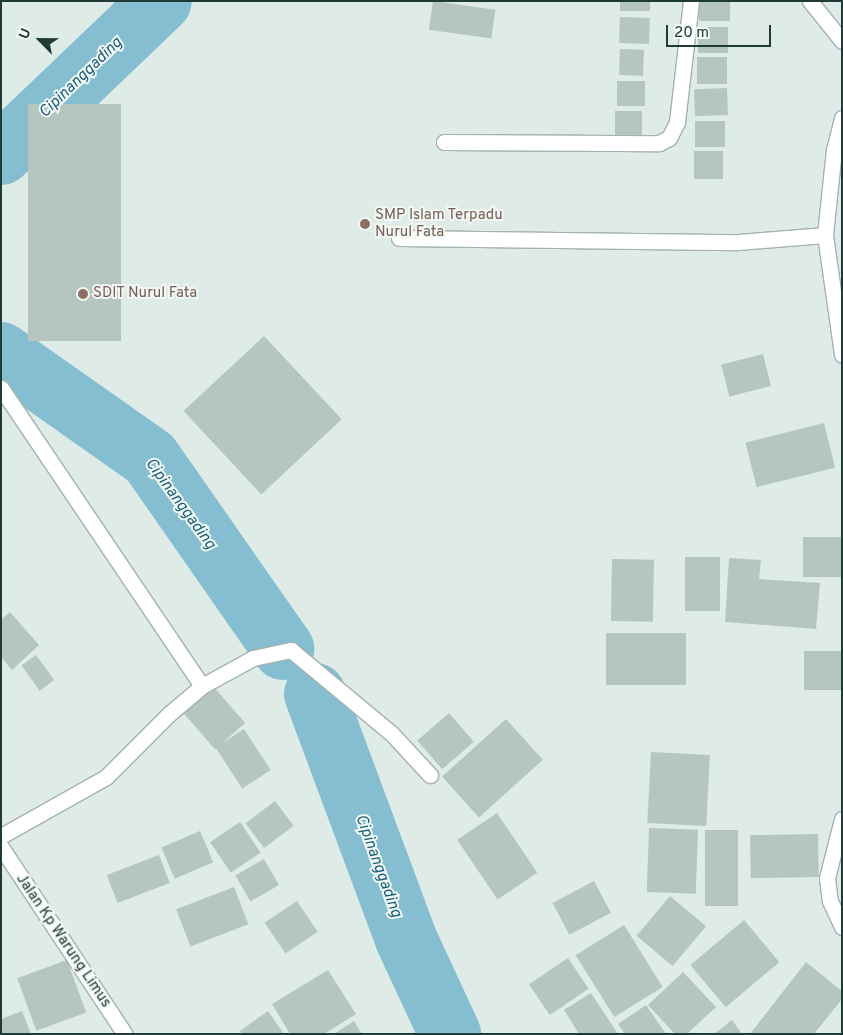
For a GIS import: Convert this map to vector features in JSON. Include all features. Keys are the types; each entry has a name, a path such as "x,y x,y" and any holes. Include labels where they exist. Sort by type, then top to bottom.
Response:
{"street":[{"path":"444,142 659,143 669,138 677,122 691,1"},
{"path":"810,1 842,41"},
{"path":"842,118 834,149 825,235 842,355"},
{"path":"400,238 738,242 825,235"},
{"path":"1,388 202,686"},
{"path":"1,836 106,777 168,714 202,686 247,660 291,650 392,734 430,774"},
{"path":"842,819 827,878 830,901 842,927"},
{"name":"Jalan Kp Warung Limus","path":"1,848 125,1034"}],"water":[{"path":"410,876 448,967 479,1034 424,1034 402,987 364,895"}],"building":[{"path":"433,1 495,10 491,38 429,30"},
{"path":"620,1 650,1 650,11 620,11"},
{"path":"699,1 730,1 730,21 699,21"},
{"path":"620,17 650,18 649,44 619,43"},
{"path":"698,27 728,27 728,53 698,53"},
{"path":"620,49 644,50 643,76 619,75"},
{"path":"697,57 727,57 727,84 697,84"},
{"path":"617,81 645,81 645,106 617,106"},
{"path":"727,88 728,115 695,116 694,89"},
{"path":"28,104 121,104 121,341 28,341"},
{"path":"615,111 642,111 642,138 615,138"},
{"path":"695,121 725,121 725,147 695,147"},
{"path":"694,151 723,151 723,179 694,179"},
{"path":"264,336 342,419 261,494 184,411"},
{"path":"763,354 771,386 729,396 721,364"},
{"path":"824,423 835,468 757,487 745,443"},
{"path":"803,537 842,537 842,577 803,577"},
{"path":"685,557 720,557 720,611 685,611"},
{"path":"729,558 761,560 759,579 820,583 816,629 725,622"},
{"path":"612,559 654,560 653,622 611,621"},
{"path":"10,612 39,645 12,670 1,657 1,620"},
{"path":"606,633 686,633 686,685 606,685"},
{"path":"804,651 842,651 842,690 804,690"},
{"path":"36,655 54,680 40,691 21,666"},
{"path":"213,686 245,723 215,749 183,712"},
{"path":"449,713 474,742 442,769 417,741"},
{"path":"506,719 543,760 479,817 442,777"},
{"path":"244,729 271,770 242,789 215,748"},
{"path":"651,752 710,755 706,826 647,823"},
{"path":"275,801 294,826 264,848 245,823"},
{"path":"497,813 537,873 497,900 457,840"},
{"path":"240,822 261,853 231,873 210,842"},
{"path":"649,828 698,830 696,894 647,892"},
{"path":"705,830 738,830 738,906 705,906"},
{"path":"200,831 213,862 175,879 161,847"},
{"path":"818,834 819,877 751,878 750,835"},
{"path":"159,855 170,883 117,903 107,875"},
{"path":"264,859 279,885 250,901 235,876"},
{"path":"594,881 611,913 569,935 553,903"},
{"path":"234,887 248,924 190,947 176,909"},
{"path":"670,896 706,926 673,966 637,936"},
{"path":"297,901 318,932 285,953 265,923"},
{"path":"744,920 779,962 726,1007 690,965"},
{"path":"624,925 663,987 614,1017 576,955"},
{"path":"568,958 589,989 550,1015 529,984"},
{"path":"67,960 86,1013 36,1031 17,978"},
{"path":"806,962 842,991 842,999 814,1034 750,1034"},
{"path":"328,970 356,1014 324,1034 290,1034 272,1004"},
{"path":"683,972 716,1007 687,1034 675,1034 648,1005"},
{"path":"591,993 618,1034 579,1034 564,1010"},
{"path":"646,1005 666,1034 625,1034 618,1024"},
{"path":"22,1011 31,1034 1,1034 1,1019"},
{"path":"268,1011 284,1034 242,1034 240,1031"},
{"path":"732,1020 742,1034 714,1034"},
{"path":"354,1021 362,1034 334,1034"}],"waterway":[{"name":"Cipinanggading","path":"1,154 161,1"},
{"name":"Cipinanggading","path":"1,353 150,458 283,649"},
{"name":"Cipinanggading","path":"315,694 406,939 450,1034"}],"place":[{"name":"SMP Islam Terpadu Nurul Fata","path":"365,224"},
{"name":"SDIT Nurul Fata","path":"83,294"}]}
